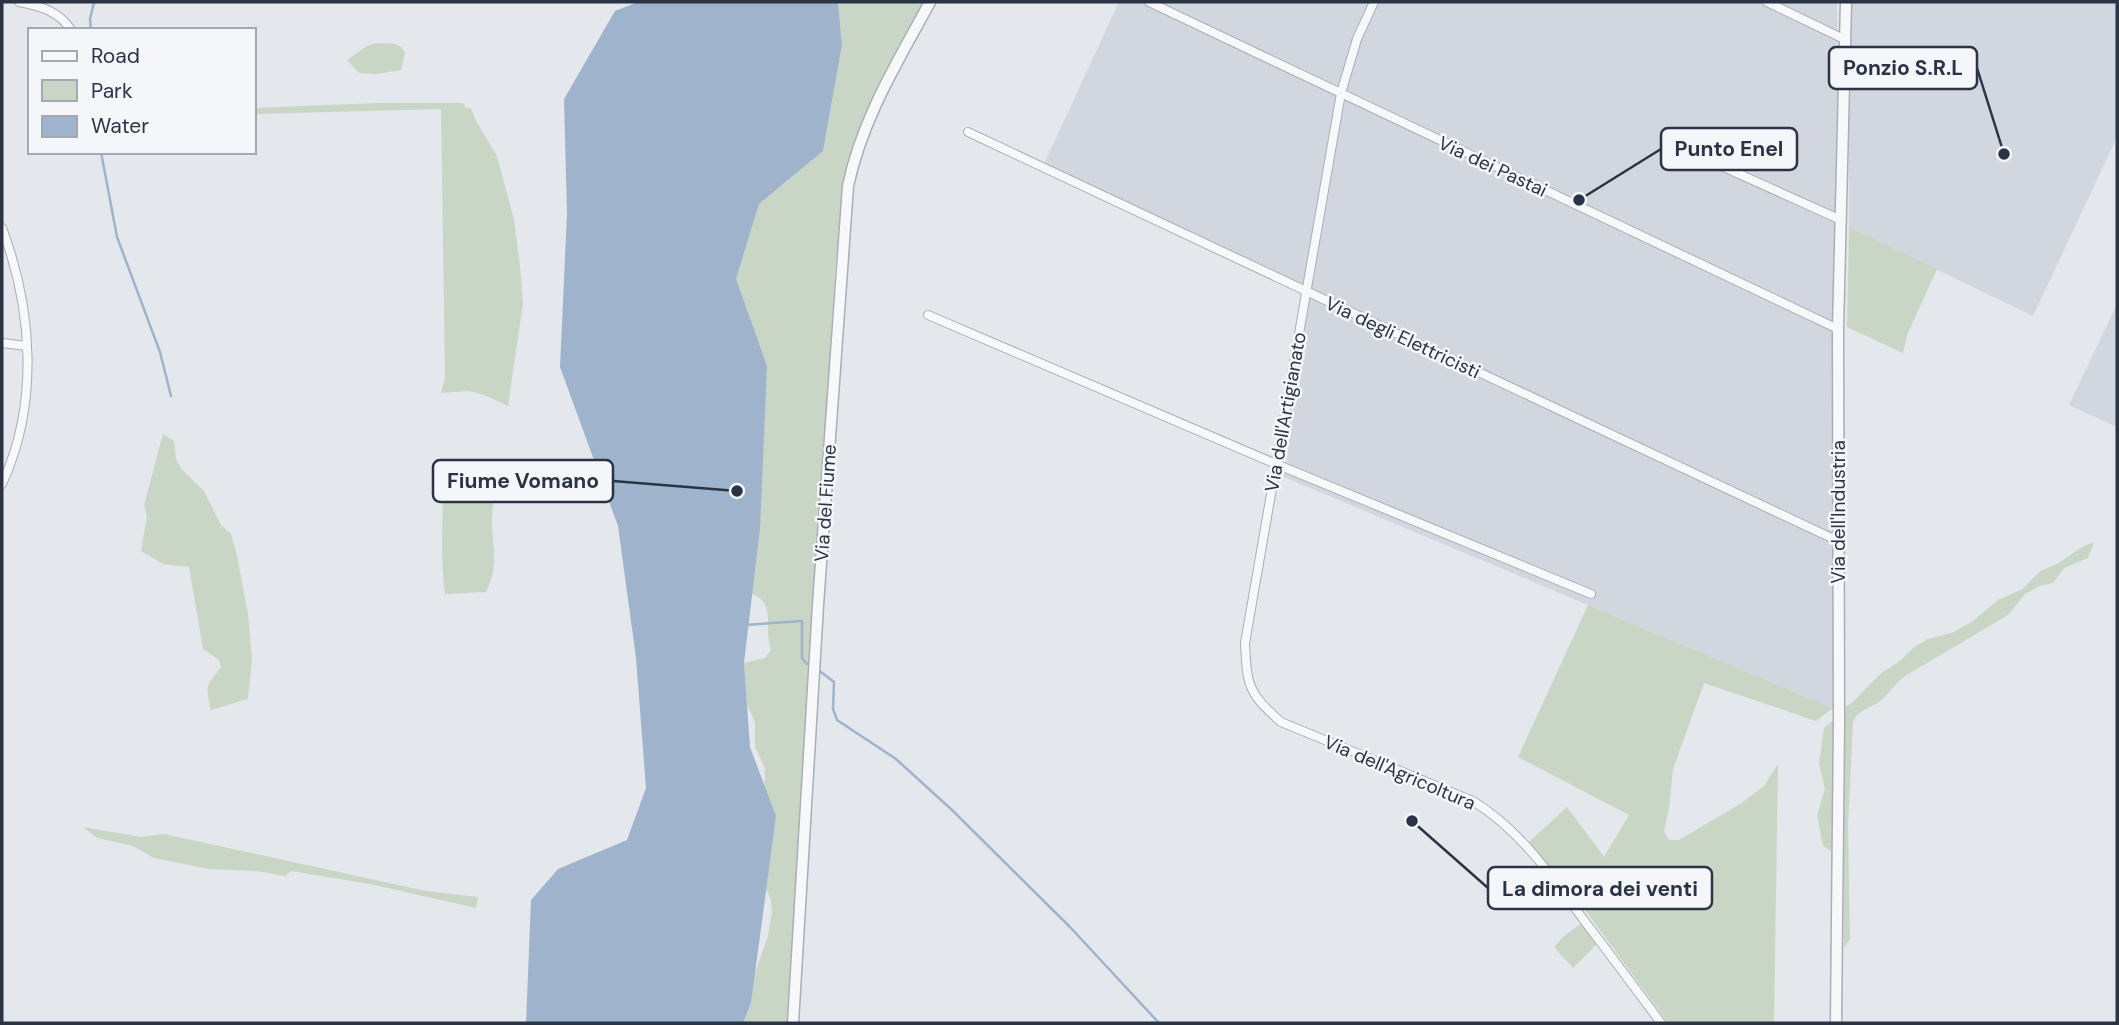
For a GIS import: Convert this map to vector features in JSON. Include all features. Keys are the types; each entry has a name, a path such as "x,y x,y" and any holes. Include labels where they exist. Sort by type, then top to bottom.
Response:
{"street":[{"path":"19,2 51,11 69,28"},
{"name":"Via del Fiume","path":"793,1023 818,605 848,186 854,157 865,128 930,2"},
{"name":"Via dei Pastai","path":"1149,2 1838,329"},
{"name":"Via dell'Artigianato","path":"1257,701 1247,679 1245,643 1341,93 1357,39 1374,2"},
{"path":"1767,2 1846,40"},
{"name":"Via dell'Industria","path":"1836,1023 1838,329 1846,2"},
{"name":"Via degli Elettricisti","path":"968,132 1838,541"},
{"path":"1666,141 1841,220"},
{"path":"2,228 22,298 27,346 27,384 23,417 2,484"},
{"path":"928,315 1276,464 1591,594"},
{"path":"2,343 27,346"},
{"name":"Via dell'Agricoltura","path":"1257,701 1281,722 1473,801 1495,814 1521,839 1552,876 1661,1023"}],"shaded area":[{"path":"1119,2 1837,2 1839,228 1833,708 1284,477 1308,291 1044,164"},
{"path":"1849,2 2117,2 2117,137 2033,316 1849,227"},
{"path":"2117,304 2117,427 2069,405"}],"green space":[{"path":"838,2 923,2 868,110 844,190 835,267 788,1023 743,1023 751,1003 755,973 768,936 772,912 771,900 762,879 765,768 755,747 755,722 747,705 744,663 765,658 771,650 767,610 760,598 752,594 760,529 736,279 759,204 823,151 842,45"},
{"path":"377,43 393,44 403,49 405,53 401,70 376,74 359,73 347,60 367,46"},
{"path":"463,103 466,108 471,108 497,156 514,220 520,266 523,303 508,406 469,391 441,393 445,378 441,109 256,114 256,108"},
{"path":"1849,227 1937,269 1907,335 1903,353 1847,327"},
{"path":"163,434 174,441 176,459 182,470 204,491 221,525 231,534 248,614 252,659 248,699 211,710 208,686 221,667 219,660 203,649 189,567 163,564 141,551 147,516 144,505"},
{"path":"497,464 492,518 494,566 486,592 445,594 442,546 443,466"},
{"path":"2094,542 2088,558 2064,568 2053,583 2039,586 2024,595 2008,615 1905,676 1880,701 1855,718 1848,827 1850,939 1844,948 1843,708 1914,647 1928,639 1954,632 1973,621 1998,600 2023,589 2040,571"},
{"path":"1588,605 1833,708 1816,721 1704,683 1673,769 1664,831 1669,840 1679,840 1740,804 1764,786 1778,764 1774,1023 1668,1023 1580,903 1529,842 1567,807 1604,857 1629,815 1518,757"},
{"path":"1832,721 1833,852 1823,846 1817,815 1825,789 1819,764 1824,728"},
{"path":"83,827 141,837 164,834 426,891 478,897 476,908 370,884 291,871 285,876 257,871 209,869 154,858 133,846 97,838"},
{"path":"1583,922 1597,944 1573,968 1554,947"}],"water":[{"path":"638,2 838,2 842,45 823,151 759,204 736,279 767,366 760,529 744,663 750,747 776,816 751,1003 743,1023 526,1023 531,900 558,869 627,840 646,788 636,658 618,526 560,367 567,214 564,99 615,11"}],"waterway":[{"path":"91,28 94,2"},
{"path":"101,154 117,237 160,352 171,396"},
{"path":"745,625 802,621 802,658 807,664"},
{"path":"817,669 834,682 833,709 837,720 896,759 952,810 1070,927 1159,1023"}],"place":[{"name":"Ponzio S.R.L","path":"2004,154"},
{"name":"Punto Enel","path":"1579,200"},
{"name":"Fiume Vomano","path":"737,491"},
{"name":"La dimora dei venti","path":"1412,821"}]}
